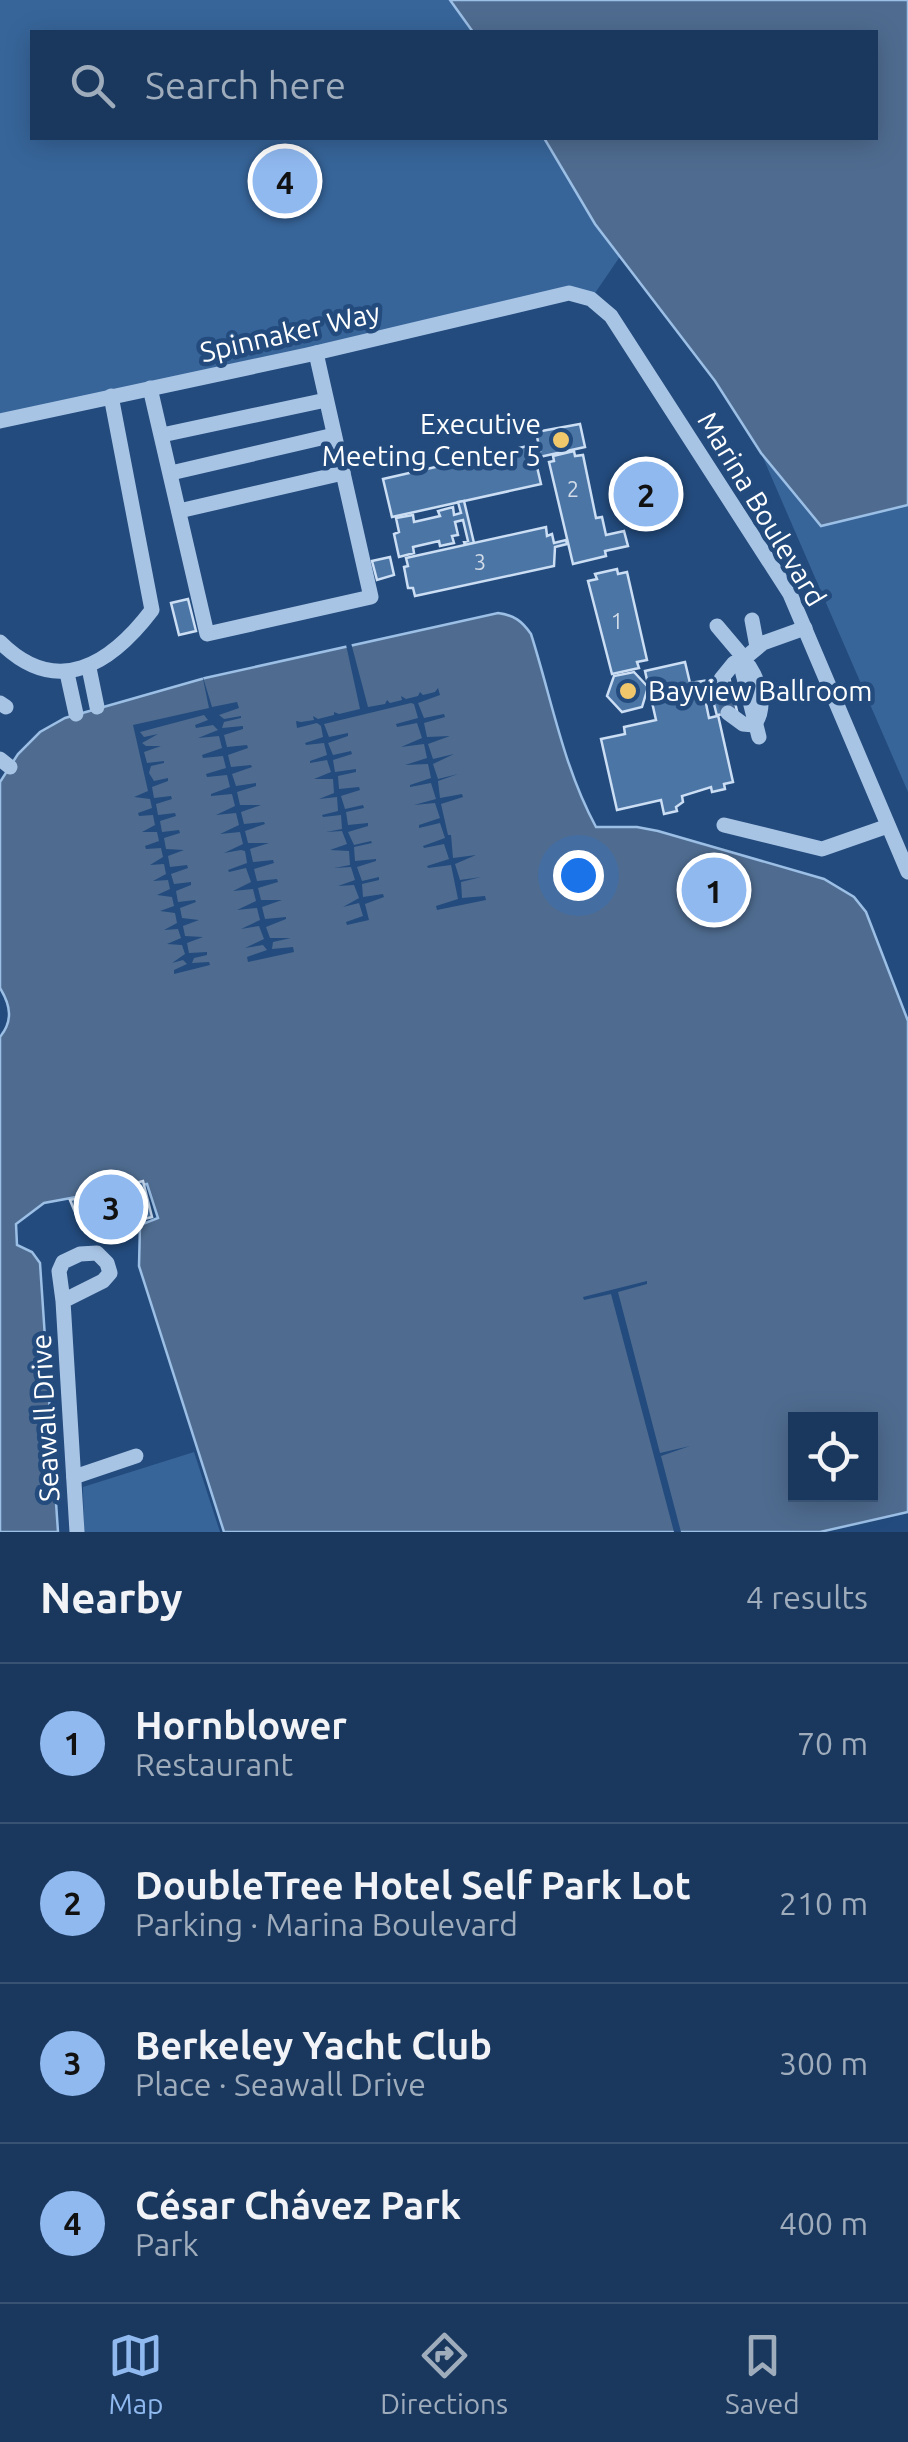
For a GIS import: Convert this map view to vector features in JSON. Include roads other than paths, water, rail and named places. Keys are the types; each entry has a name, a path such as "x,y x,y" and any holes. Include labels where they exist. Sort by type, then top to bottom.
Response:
{"street":[{"name":"Spinnaker Way","path":"0,421 570,294 591,299"},
{"name":"Marina Boulevard","path":"591,299 611,316 790,594 908,872"},
{"path":"150,388 207,634 371,597 316,353"},
{"path":"0,642 32,664 67,673 89,668 129,640 152,610 112,396"},
{"path":"162,435 326,400"},
{"path":"171,473 334,436"},
{"path":"180,511 343,473"},
{"path":"752,620 747,656 756,731"},
{"path":"717,626 747,656 754,672 760,716 756,731"},
{"path":"722,679 728,667 805,628"},
{"path":"89,668 97,707"},
{"path":"67,673 76,714"},
{"path":"759,691 777,690"},
{"path":"728,713 756,731"},
{"path":"724,825 800,838 822,849 855,834 888,826"},
{"name":"Seawall Drive","path":"63,1301 103,1281 110,1273 107,1262 97,1253 69,1258 60,1272 77,1532"},
{"path":"74,1478 136,1456"}],"tunnel":[{"path":"721,679 728,713"}],"place":[{"name":"César Chávez Park","path":"285,181"},
{"name":"Executive Meeting Center 5","path":"561,440"},
{"name":"DoubleTree Hotel Self Park Lot","path":"646,494"},
{"name":"Bayview Ballroom","path":"628,691"},
{"name":"Hornblower","path":"714,890"},
{"name":"Berkeley Yacht Club","path":"111,1207"}]}
